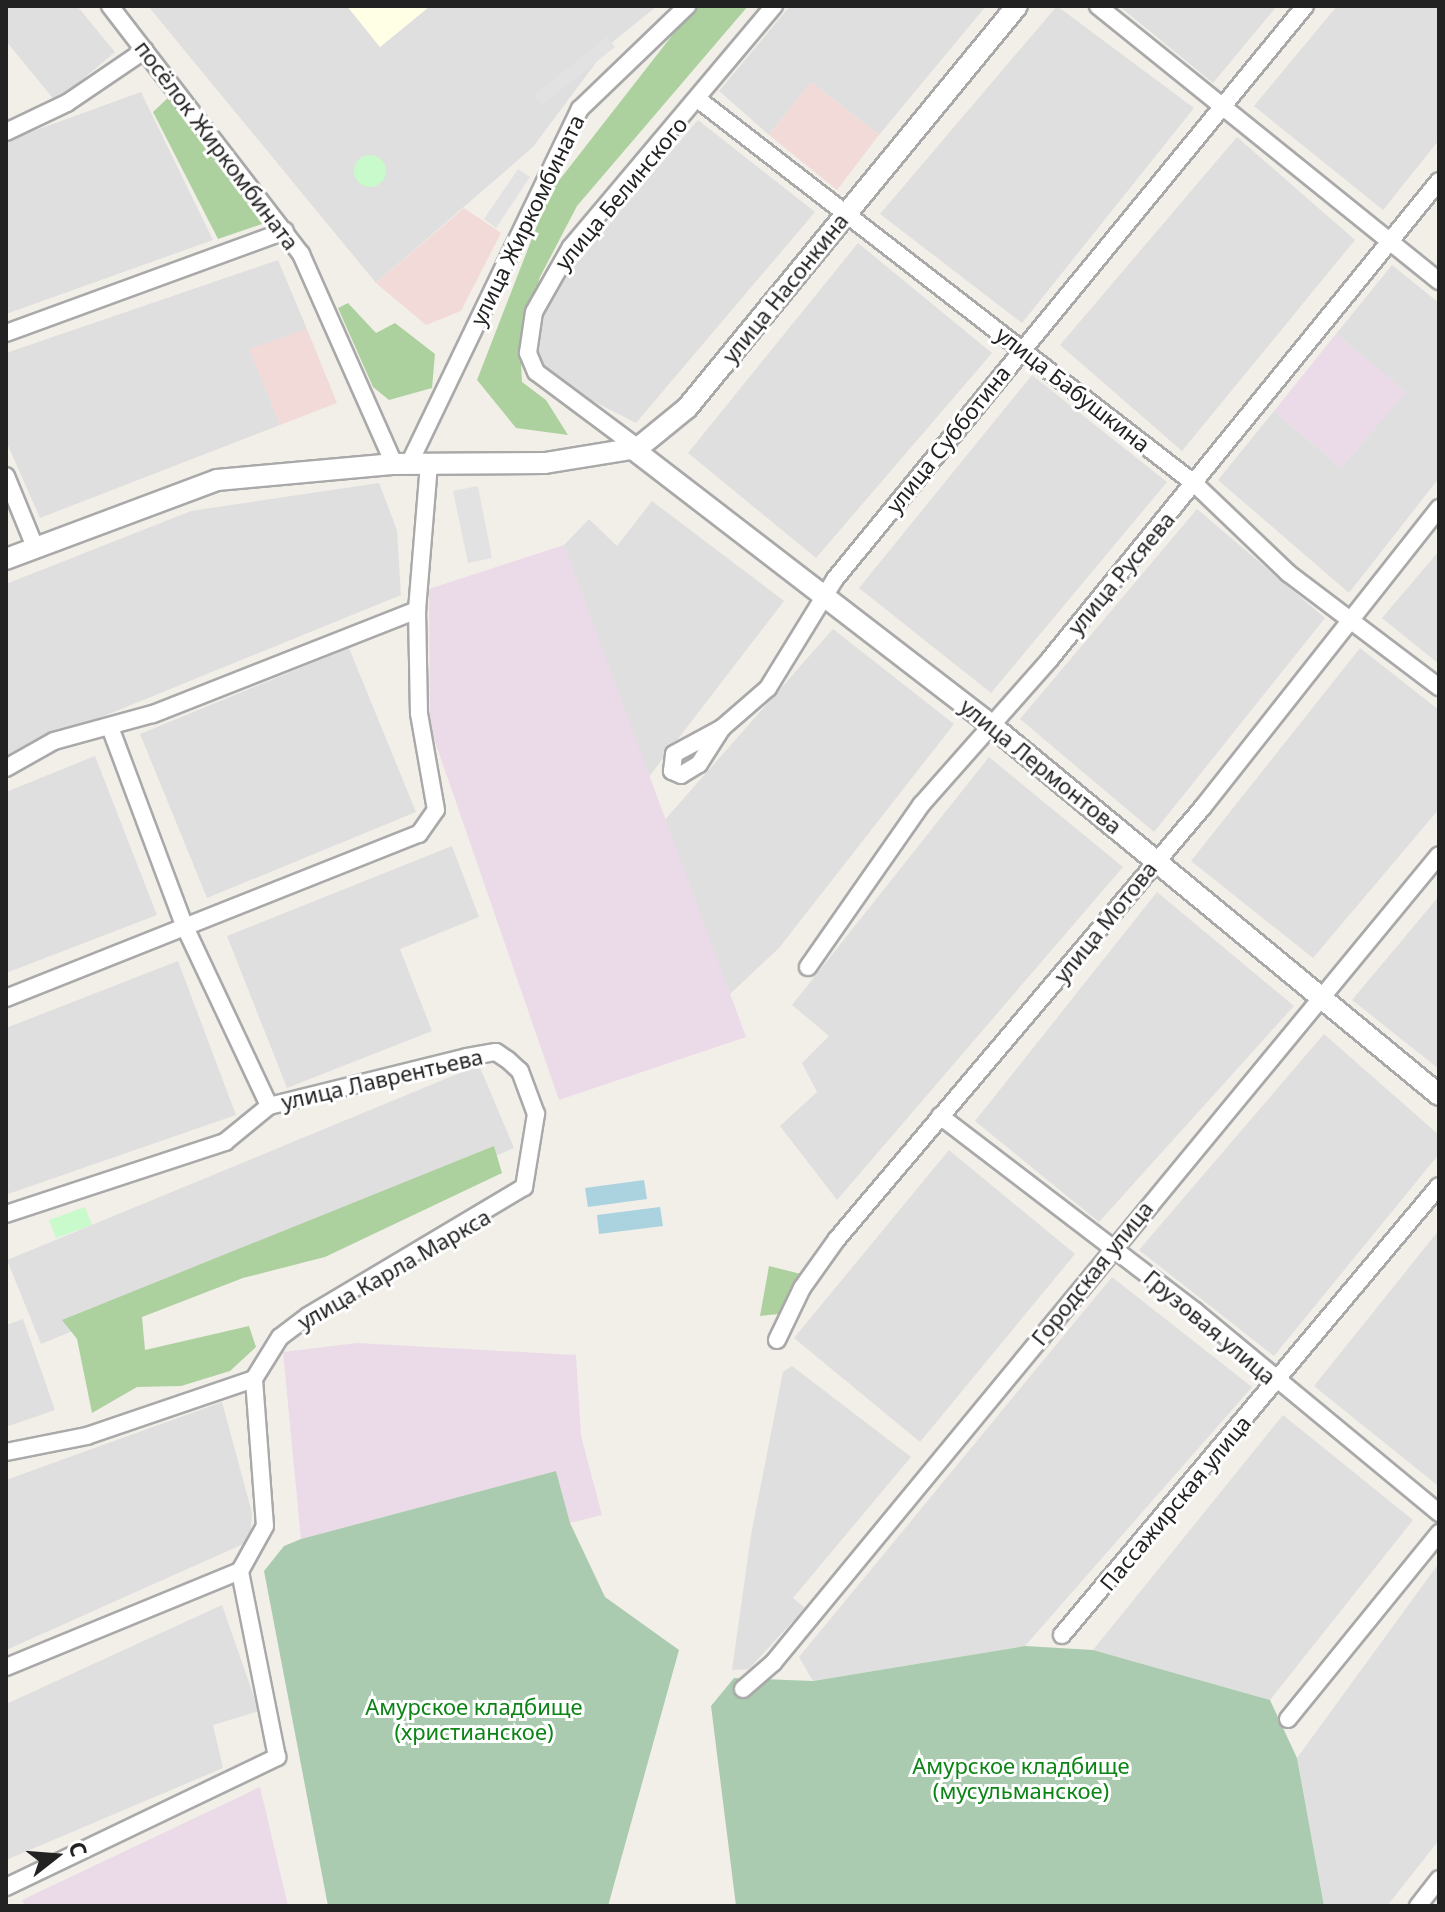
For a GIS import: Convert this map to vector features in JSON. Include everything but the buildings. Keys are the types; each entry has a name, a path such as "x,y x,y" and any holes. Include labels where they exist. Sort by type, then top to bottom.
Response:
{"street":[{"name":"посёлок Жиркомбината","path":"110,6 285,231 324,298 411,464"},
{"name":"улица Жиркомбината","path":"411,464 580,109 687,6"},
{"name":"улица Белинского","path":"635,448 541,378 529,359 529,332 542,292 571,247 699,100 774,6"},
{"name":"улица Насонкина","path":"6,559 217,480 411,464 580,461 635,448 687,408 1017,6"},
{"path":"1098,6 1391,239 1439,281"},
{"name":"улица Субботина","path":"722,728 768,688 824,593 1021,348 1305,6"},
{"path":"6,132 57,109 145,50"},
{"name":"улица Бабушкина","path":"699,100 1195,484 1288,573 1439,687"},
{"name":"улица Русяева","path":"808,967 921,805 1195,484 1439,181"},
{"path":"6,333 285,231"},
{"name":"улица Лермонтова","path":"635,448 991,725 1439,1095"},
{"path":"6,998 419,834 436,810 419,721 411,464"},
{"path":"6,476 35,547"},
{"name":"улица Мотова","path":"777,1340 802,1288 940,1116 1156,860 1439,508"},
{"path":"6,768 54,741 110,727 417,610"},
{"path":"110,727 184,925 269,1106"},
{"name":"Городская улица","path":"743,1689 773,1663 1112,1247 1439,855"},
{"name":"улица Лаврентьева","path":"6,1214 225,1142 269,1106 496,1052 520,1071 536,1114 524,1187"},
{"name":"Грузовая улица","path":"940,1116 1112,1247 1439,1513"},
{"name":"Пассажирская улица","path":"1062,1635 1277,1383 1439,1186"},
{"name":"улица Карла Маркса","path":"254,1379 280,1337 308,1316 524,1187"},
{"path":"6,1452 87,1436 254,1379 265,1526 240,1571 6,1667"},
{"path":"1288,1719 1439,1533"},
{"path":"6,1887 277,1757 240,1571"},
{"path":"1418,1906 1439,1879"}],"shaded area":[{"path":"6,6 77,6 115,52 56,102 6,41"},
{"path":"148,6 347,6 380,47 430,6 657,6 609,45 533,147 376,283"},
{"path":"347,6 430,6 380,47"},
{"path":"790,6 986,6 879,135 811,82 769,135 719,91"},
{"path":"1057,6 1194,108 1022,323 880,214"},
{"path":"1119,6 1277,6 1213,83"},
{"path":"1337,6 1439,6 1439,140 1383,210 1254,106"},
{"path":"607,37 615,47 542,105 534,95"},
{"path":"811,82 879,135 837,190 769,135"},
{"path":"141,92 213,240 6,314 6,141"},
{"path":"698,120 815,212 636,423 560,384 537,357 541,314 567,273"},
{"path":"1237,137 1355,240 1182,451 1060,345"},
{"path":"518,169 530,177 496,228 484,219"},
{"path":"464,208 501,233 461,311 426,325 376,283"},
{"path":"858,243 992,353 816,558 688,453"},
{"path":"278,260 307,329 250,350 280,425 40,518 6,441 6,353"},
{"path":"1392,265 1439,303 1439,478 1349,593 1218,480 1274,411 1341,468 1405,392 1336,334"},
{"path":"307,329 337,403 280,425 249,349"},
{"path":"1336,334 1406,392 1341,468 1274,411"},
{"path":"1032,375 1167,482 991,693 859,588"},
{"path":"379,483 397,530 401,595 6,756 6,584 191,511"},
{"path":"478,486 492,558 468,563 453,491"},
{"path":"652,501 784,601 648,778 564,545 589,519 617,546"},
{"path":"1197,509 1325,618 1154,832 1020,719"},
{"path":"564,545 746,1037 559,1100 430,727 429,589"},
{"path":"1439,551 1439,664 1382,618"},
{"path":"833,629 954,724 779,948 729,995 662,823"},
{"path":"349,648 416,812 207,898 140,734"},
{"path":"1360,648 1439,710 1439,809 1313,958 1191,861"},
{"path":"95,756 157,915 6,973 6,792"},
{"path":"989,757 1123,867 837,1200 780,1126 817,1092 802,1063 829,1036 792,1005"},
{"path":"452,846 479,917 400,949 432,1031 287,1088 227,936"},
{"path":"1157,892 1294,1006 1099,1222 975,1121"},
{"path":"1439,896 1439,1069 1352,1000"},
{"path":"178,961 236,1115 8,1194 6,1028"},
{"path":"1324,1034 1439,1135 1439,1154 1274,1356 1139,1250"},
{"path":"479,1065 514,1148 41,1344 7,1260"},
{"path":"949,1150 1075,1254 920,1442 794,1338"},
{"path":"1439,1230 1439,1482 1437,1485 1314,1386"},
{"path":"1112,1277 1252,1387 1025,1646 813,1681 799,1657"},
{"path":"23,1319 55,1410 6,1427 6,1325"},
{"path":"357,1343 576,1355 581,1436 602,1515 570,1523 556,1471 301,1539 283,1352"},
{"path":"792,1366 911,1457 793,1598 805,1608 749,1669 732,1670 751,1535 783,1372"},
{"path":"222,1402 252,1513 250,1541 6,1650 6,1480"},
{"path":"1283,1415 1413,1520 1270,1700 1093,1650"},
{"path":"1439,1563 1439,1840 1387,1906 1324,1906 1297,1758"},
{"path":"222,1605 259,1711 213,1725 223,1768 6,1860 6,1704"},
{"path":"260,1787 288,1906 25,1906 22,1900"}],"green space":[{"path":"695,6 748,6 577,206 540,277 520,343 522,382 546,400 568,435 516,428 477,380 550,192"},
{"path":"172,94 268,222 218,239 153,112"},
{"path":"370,155 381,160 386,171 381,182 370,187 359,182 354,171 359,160"},
{"path":"348,303 376,333 395,323 435,354 432,388 389,400 373,387 338,308"},
{"path":"494,1146 502,1173 325,1257 243,1278 142,1317 145,1350 249,1326 256,1347 230,1371 181,1386 137,1387 92,1413 77,1339 62,1320"},
{"path":"85,1207 92,1225 56,1238 49,1220"},
{"path":"769,1266 801,1274 779,1314 760,1316"},
{"name":"Амурское кладбище (христианское)","path":"556,1471 570,1523 605,1597 679,1650 608,1906 328,1906 264,1571 284,1546 301,1539"},
{"name":"Амурское кладбище (мусульманское)","path":"1025,1646 1093,1650 1270,1700 1297,1758 1324,1906 736,1906 711,1706 734,1678 813,1681"}],"water":[{"path":"644,1180 647,1199 588,1207 585,1188"},
{"path":"660,1207 663,1226 599,1234 597,1215"}]}
